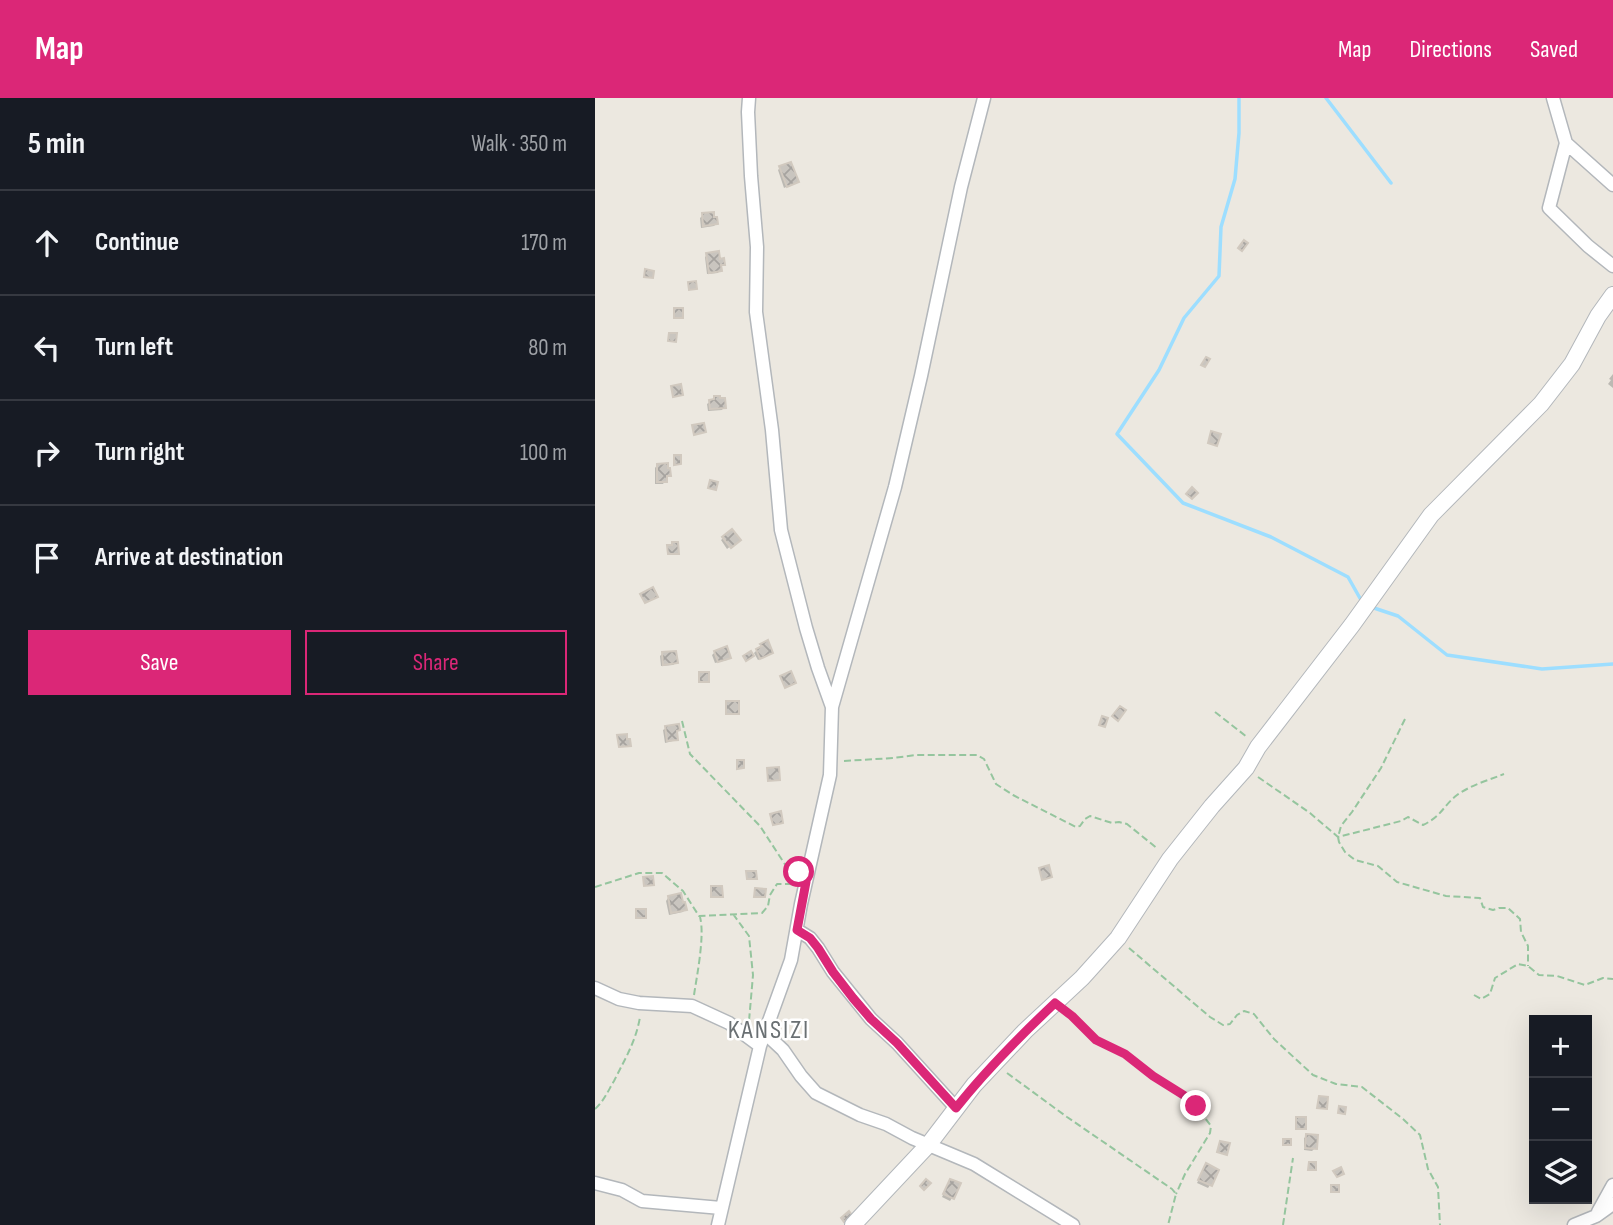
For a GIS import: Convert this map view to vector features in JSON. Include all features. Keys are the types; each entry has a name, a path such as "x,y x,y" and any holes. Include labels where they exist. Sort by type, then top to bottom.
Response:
{"street":[{"path":"749,98 751,176 757,247 756,312 772,430 781,530 806,628 832,707"},
{"path":"718,1225 760,1046 792,960 805,885 830,775 832,707 895,486 961,187 984,98"},
{"path":"1553,98 1566,143 1549,208 1613,266"},
{"path":"1566,143 1613,185"},
{"path":"853,1225 929,1144 995,1064 1118,939 1170,859 1246,768 1258,747 1353,625 1431,514 1541,404 1572,364 1598,316 1613,295"},
{"path":"797,930 810,938 862,1009 956,1108"},
{"path":"595,988 619,999 639,1003 692,1006 729,1023 760,1046"},
{"path":"765,1033 816,1093 974,1164 1073,1225"},
{"path":"595,1183 622,1190 642,1201 721,1208"},
{"path":"1596,1216 1613,1185"},
{"path":"1574,1225 1596,1216 1613,1204"}],"path":[{"path":"1215,712 1258,747"},
{"path":"1338,837 1341,826 1381,768 1405,719"},
{"path":"682,721 690,754 760,826 786,866 799,872 805,885 777,884 769,895 768,906 762,913 699,916"},
{"path":"831,763 916,755 977,755 984,759 996,784 1013,794 1076,827 1090,816 1112,823 1128,824 1170,859"},
{"path":"1246,768 1310,813 1338,837 1345,852 1355,860 1378,866 1397,882 1446,896 1480,898 1483,907 1493,911 1509,908 1520,919 1521,932 1528,946 1528,966"},
{"path":"1338,837 1408,817 1423,825 1435,820 1457,795 1504,774"},
{"path":"595,887 639,873 662,873 683,891 701,922 702,937 692,1006"},
{"path":"732,914 749,936 753,975 748,1036"},
{"path":"1118,939 1210,1017 1223,1025 1230,1024 1244,1011 1254,1014 1274,1039 1313,1075 1336,1084 1362,1087 1403,1119 1420,1135 1428,1169 1439,1188 1440,1225"},
{"path":"1474,995 1481,999 1490,995 1495,978 1518,964 1528,966 1539,975 1557,976 1585,985 1603,978 1613,979"},
{"path":"595,1109 602,1103 629,1053 640,1017 639,1003"},
{"path":"1055,1003 1096,1040 1125,1054 1185,1096 1211,1126 1210,1133 1176,1194 1168,1225"},
{"path":"995,1064 1176,1194"},
{"path":"1283,1225 1293,1158"}],"building":[{"path":"791,162 799,182 787,187 779,166"},
{"path":"714,212 718,224 703,226 702,213"},
{"path":"1244,240 1248,243 1242,251 1238,248"},
{"path":"719,251 720,259 724,258 725,265 721,265 722,271 709,273 706,253"},
{"path":"645,269 654,271 653,278 644,277"},
{"path":"696,281 697,289 689,290 688,282"},
{"path":"674,308 683,308 683,318 674,318"},
{"path":"669,333 677,333 676,342 668,341"},
{"path":"1206,357 1210,359 1205,367 1201,365"},
{"path":"681,384 683,395 673,397 671,386"},
{"path":"714,396 725,398 726,408 710,409 709,400 714,399"},
{"path":"704,423 706,432 694,435 692,425"},
{"path":"1211,431 1221,434 1217,446 1208,443"},
{"path":"674,455 681,455 681,464 674,465"},
{"path":"668,463 671,476 667,476 667,482 657,482 657,464"},
{"path":"710,480 718,482 716,490 708,488"},
{"path":"1192,487 1198,493 1192,499 1186,494"},
{"path":"732,529 741,540 731,548 722,537"},
{"path":"672,542 678,542 679,554 668,554 667,545 672,545"},
{"path":"653,587 658,597 645,603 640,594"},
{"path":"768,640 773,653 760,659 756,649"},
{"path":"727,646 731,658 718,662 714,651"},
{"path":"676,651 678,663 663,665 662,652"},
{"path":"751,651 754,656 746,661 743,656"},
{"path":"791,671 796,683 785,688 780,676"},
{"path":"699,672 709,672 709,682 699,682"},
{"path":"726,701 739,701 739,714 726,714"},
{"path":"1120,706 1126,710 1118,721 1112,716"},
{"path":"1102,716 1108,718 1105,727 1099,725"},
{"path":"679,724 678,740 667,741 665,726"},
{"path":"627,734 631,746 619,747 617,735"},
{"path":"737,760 744,760 744,768 737,769"},
{"path":"779,767 780,780 768,781 767,768"},
{"path":"781,811 783,823 773,825 770,814"},
{"path":"1049,865 1052,877 1042,880 1039,868"},
{"path":"746,871 756,871 757,879 747,879"},
{"path":"653,876 654,885 644,886 643,877"},
{"path":"711,886 722,886 723,897 711,897"},
{"path":"755,888 766,889 765,897 754,897"},
{"path":"681,893 687,910 671,913 668,896"},
{"path":"636,909 646,909 646,918 636,918"},
{"path":"1319,1096 1328,1097 1327,1109 1317,1108"},
{"path":"1339,1106 1346,1107 1345,1114 1338,1113"},
{"path":"1296,1117 1306,1117 1306,1129 1296,1129"},
{"path":"1306,1134 1318,1135 1317,1149 1305,1148"},
{"path":"1283,1139 1291,1139 1291,1145 1283,1145"},
{"path":"1220,1141 1230,1143 1227,1155 1217,1152"},
{"path":"1309,1162 1316,1162 1316,1170 1308,1170"},
{"path":"1206,1163 1219,1170 1212,1186 1198,1180"},
{"path":"1341,1167 1344,1174 1337,1177 1333,1171"},
{"path":"926,1179 931,1183 924,1190 920,1186"},
{"path":"950,1179 961,1183 954,1199 943,1194"},
{"path":"1331,1185 1339,1185 1339,1192 1331,1192"},
{"path":"849,1211 852,1215 844,1222 841,1218"}],"waterway":[{"path":"1239,98 1235,179 1221,227 1219,276 1184,318 1159,370 1117,434 1183,503 1271,537 1348,577 1361,600"},
{"path":"1326,98 1391,183"},
{"path":"1374,608 1398,616 1447,655 1542,669 1613,664"}],"district":[{"name":"KANSIZI","path":"769,1030"}],"route":[{"path":"799,872 806,882 797,930 810,938 871,1019 897,1043 956,1108 974,1085 1055,1003 1096,1040 1125,1054 1196,1106"}]}
